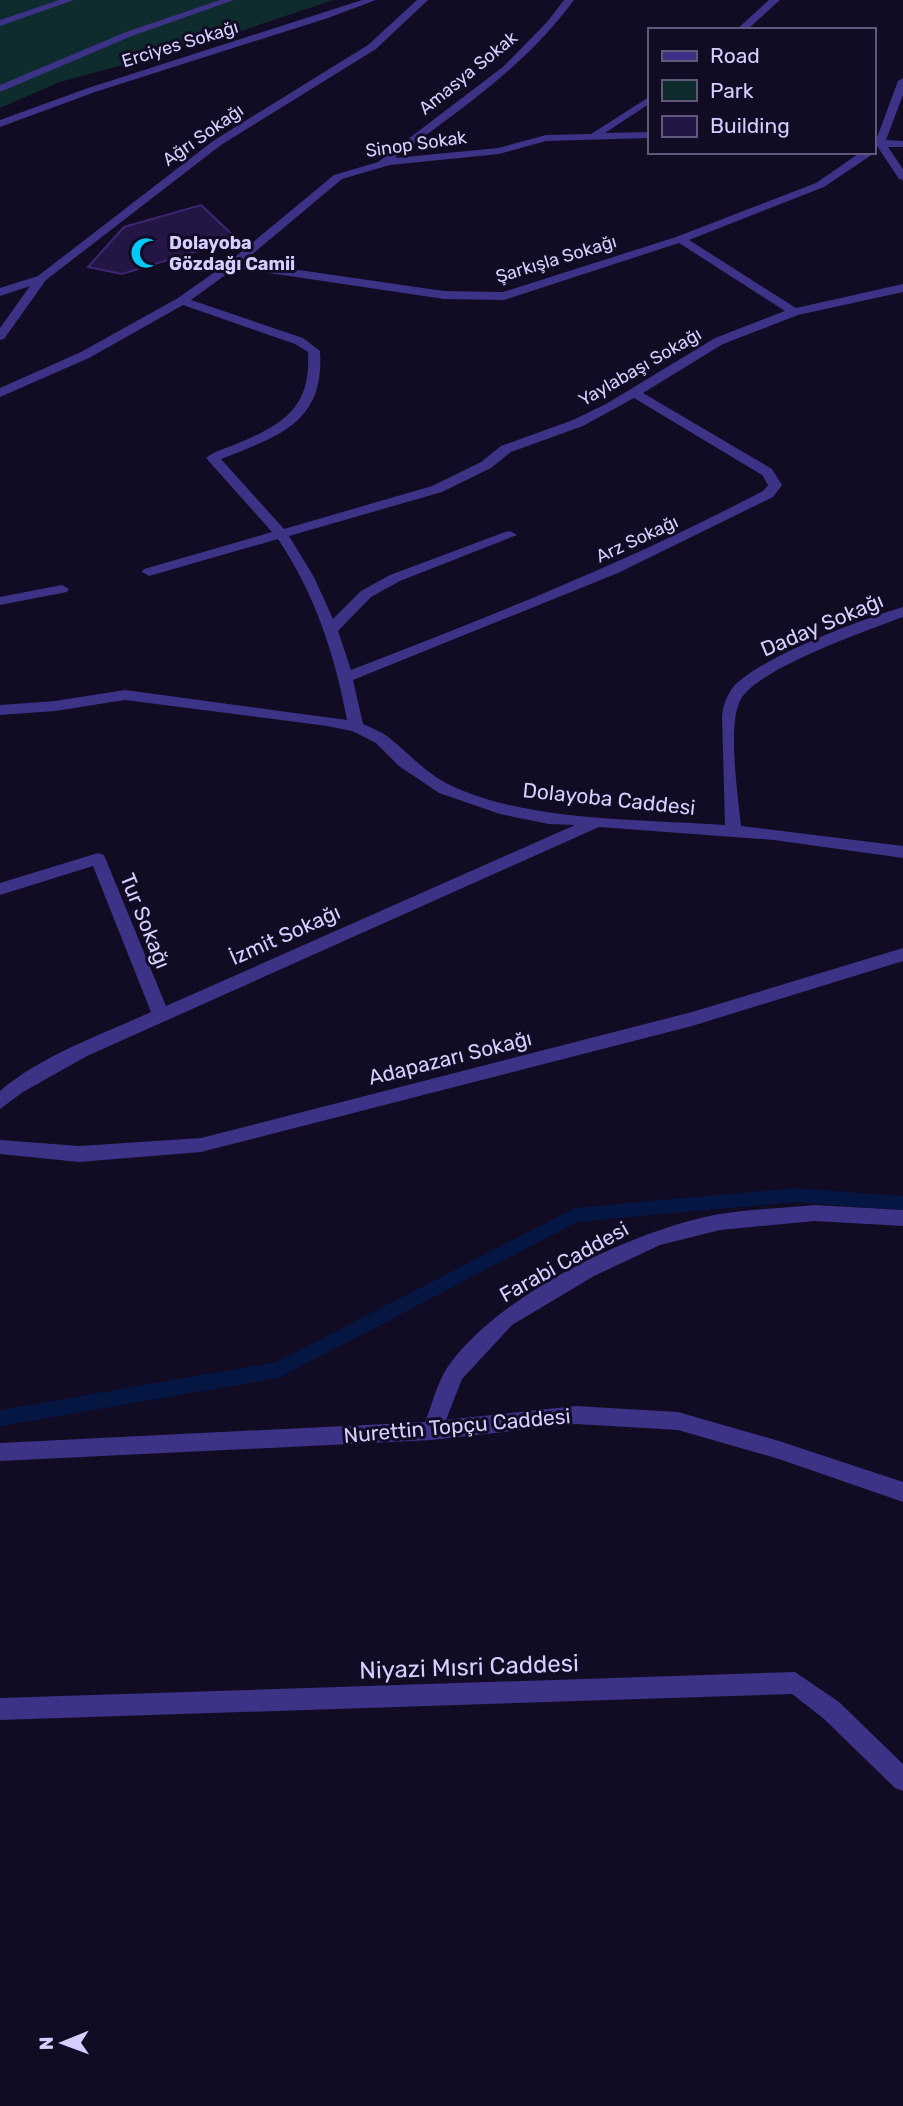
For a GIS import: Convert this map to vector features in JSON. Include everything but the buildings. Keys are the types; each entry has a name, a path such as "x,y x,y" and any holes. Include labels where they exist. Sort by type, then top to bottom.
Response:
{"street":[{"path":"0,23 69,0"},
{"path":"0,89 129,34 229,0"},
{"name":"Erciyes Sokağı","path":"0,124 93,88 198,58 371,0"},
{"name":"Ağrı Sokağı","path":"0,292 43,278 217,143 372,47 423,0"},
{"name":"Amasya Sokak","path":"380,164 514,61 551,27 569,0"},
{"path":"743,28 775,0"},
{"path":"876,145 903,81"},
{"path":"596,135 648,101"},
{"name":"Sinop Sokak","path":"0,393 85,355 182,301 233,264 338,177 380,164 499,151 546,138 648,135"},
{"path":"876,145 903,144"},
{"path":"876,145 903,177"},
{"name":"Şarkışla Sokağı","path":"233,264 444,295 504,296 680,240 820,185 866,154"},
{"path":"680,240 794,312"},
{"path":"0,337 43,278"},
{"name":"Yaylabaşı Sokağı","path":"149,572 437,489 486,464 506,449 578,423 719,341 794,312 903,288"},
{"path":"182,301 299,341 314,351 317,368 315,392 304,408 290,422 267,435 213,458 282,534 305,572 347,677 356,727"},
{"name":"Arz Sokağı","path":"347,677 578,587 658,552 768,494 775,485 767,472 633,392"},
{"path":"329,631 366,594 395,578 510,535"},
{"path":"0,601 62,589"},
{"name":"Daday Sokağı","path":"733,831 731,701 744,683 805,652 903,612"},
{"name":"Dolayoba Caddesi","path":"0,710 55,706 125,695 356,727 381,739 404,762 444,789 500,808 549,818 842,841 903,852"},
{"name":"İzmit Sokağı","path":"0,1101 17,1087 81,1051 596,823"},
{"name":"Tur Sokağı","path":"0,890 98,859 161,1015"},
{"name":"Adapazarı Sokağı","path":"0,1147 79,1154 201,1145 692,1019 903,954"},
{"name":"Farabi Caddesi","path":"432,1431 454,1374 505,1319 587,1270 656,1238 720,1222 815,1213 903,1218"},
{"name":"Nurettin Topçu Caddesi","path":"0,1452 432,1431 576,1416 678,1420 779,1450 903,1492"},
{"name":"Niyazi Mısri Caddesi","path":"0,1709 795,1683 831,1710 903,1780"}],"green space":[{"path":"0,0 333,0 214,40 60,82 0,108"}],"waterway":[{"path":"0,1418 279,1370 575,1215 794,1195 903,1203"}],"place":[{"name":"Dolayoba Gözdağı Camii","path":"146,253"}]}
